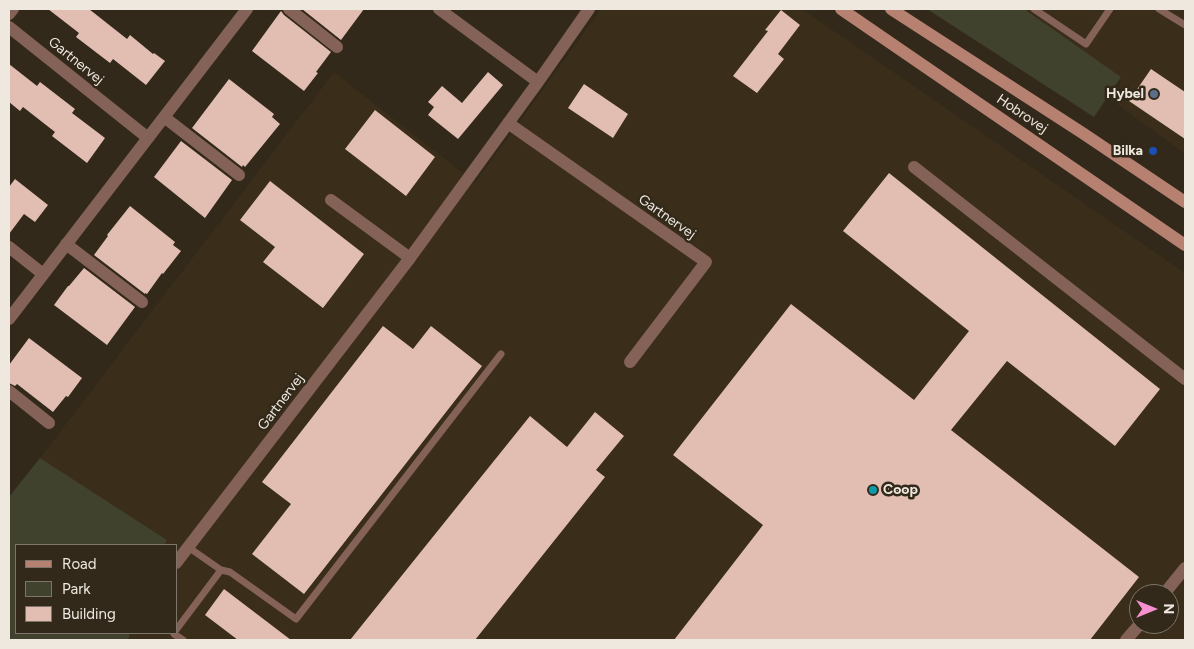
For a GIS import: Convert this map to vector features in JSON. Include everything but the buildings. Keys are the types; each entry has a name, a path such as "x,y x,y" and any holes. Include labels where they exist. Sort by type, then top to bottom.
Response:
{"main road":[{"name":"Hobrovej","path":"841,9 1185,244"},
{"name":"Hobrovej","path":"891,9 1185,202"}],"street":[{"path":"9,14 13,9"},
{"path":"9,319 247,9"},
{"path":"289,9 337,47"},
{"path":"439,9 538,82"},
{"name":"Gartnervej","path":"178,561 410,258 589,9"},
{"name":"Gartnervej","path":"9,27 148,138"},
{"path":"164,117 239,175"},
{"name":"Gartnervej","path":"508,124 706,262 630,362"},
{"path":"914,167 1185,379"},
{"path":"331,200 410,258"},
{"path":"66,244 142,302"},
{"path":"9,247 43,274"},
{"path":"9,391 49,423"},
{"path":"1172,584 1185,568"}],"lane":[{"path":"1034,9 1086,44 1110,9"},
{"path":"1158,9 1185,25"},
{"path":"188,547 221,570 230,572 296,618 501,354"},
{"path":"178,628 221,570"}],"shaded area":[{"path":"601,9 802,9 1185,273 1185,640 127,640 130,636 129,634 178,634 178,544 165,544 167,540 40,458 334,72 475,183"},
{"path":"1021,9 1185,9 1185,154 1118,105 1121,77"}],"green space":[{"path":"927,9 1024,9 1121,77 1094,117"},
{"path":"40,458 167,540 165,544 15,544 15,634 129,634 130,636 127,640 9,640 9,497"}],"place":[{"name":"Hybel","path":"1154,94"},
{"name":"Bilka","path":"1153,151"},
{"name":"Coop","path":"873,490"}]}
